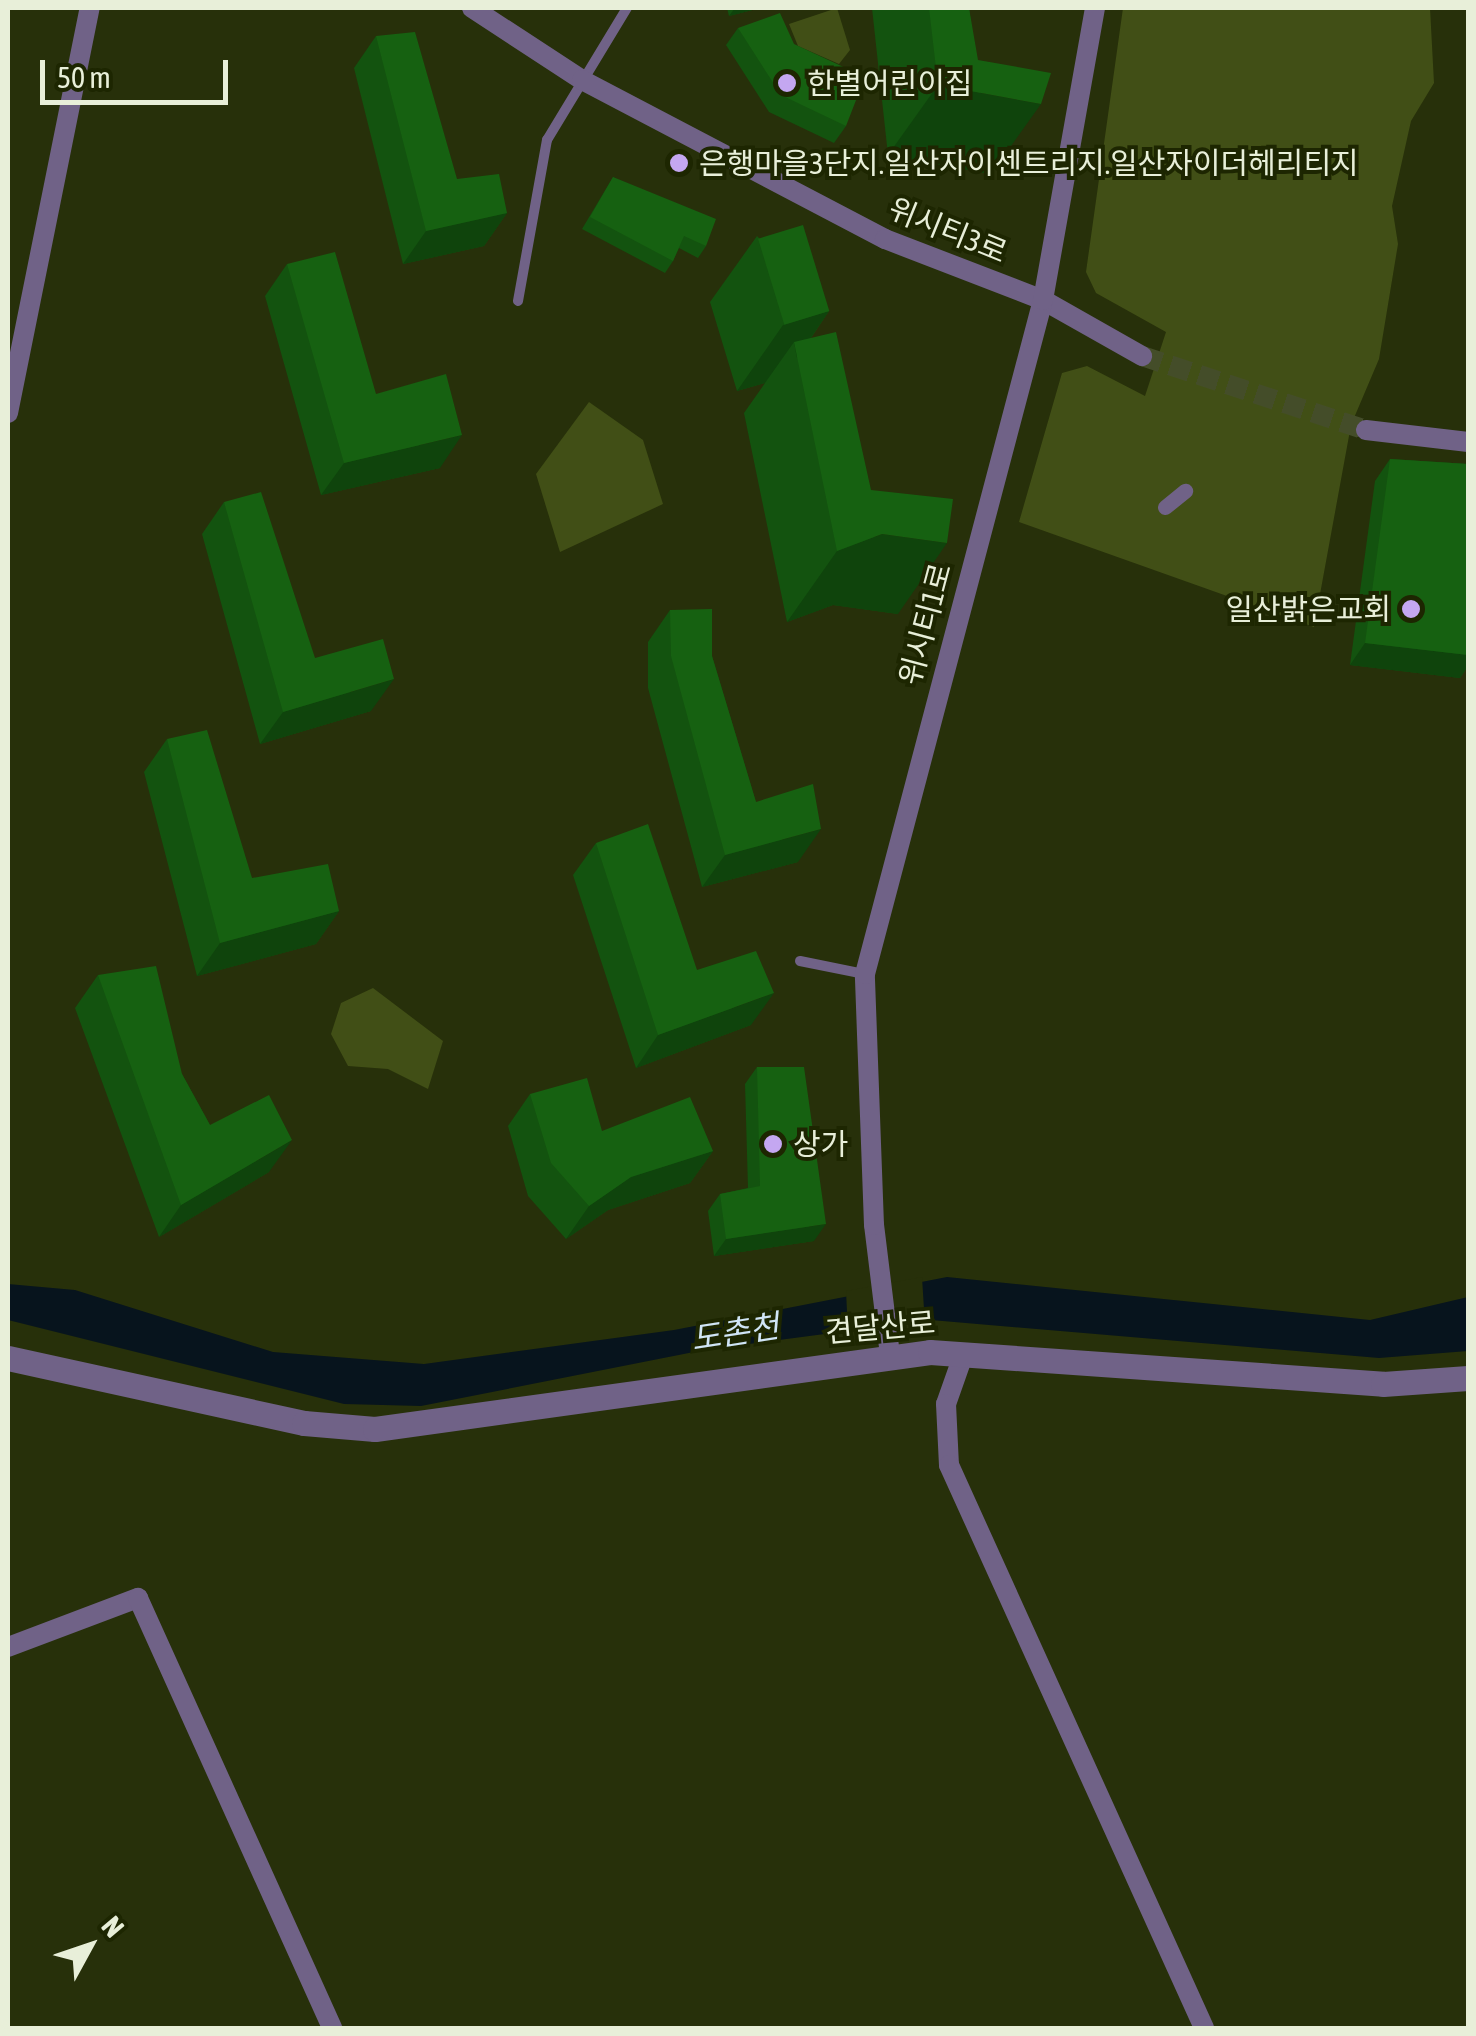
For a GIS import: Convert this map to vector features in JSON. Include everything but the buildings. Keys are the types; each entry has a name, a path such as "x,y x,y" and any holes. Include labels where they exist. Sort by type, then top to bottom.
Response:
{"street":[{"path":"8,413 90,8"},
{"name":"위시티3로","path":"472,8 582,80 885,239 1043,300 1142,356"},
{"name":"위시티1로","path":"889,1345 878,1262 865,974 1043,300 1095,8"},
{"path":"1366,430 1468,442"},
{"path":"1165,507 1185,490"},
{"name":"견달산로","path":"8,1358 304,1422 375,1429 889,1345 1383,1384 1468,1378"},
{"path":"964,1353 946,1404 949,1465 1204,2028"},
{"path":"8,1647 138,1598 332,2028"}],"lane":[{"path":"518,300 547,140 627,8"},
{"path":"800,961 865,974"}],"green space":[{"path":"837,8 850,50 839,64 798,46 789,24"},
{"path":"1123,8 1430,8 1434,83 1411,121 1392,206 1398,244 1379,359 1351,425 1314,627 1019,522 1062,373 1087,366 1145,396 1166,332 1096,293 1086,272"},
{"path":"589,402 643,440 663,504 560,552 536,474"},
{"path":"373,988 443,1041 428,1089 388,1069 348,1066 331,1034 341,1003"}],"water":[{"name":"도촌천","path":"947,1277 1370,1320 1468,1297 1468,1351 1379,1358 931,1320 704,1350 421,1406 344,1404 8,1320 8,1284 75,1290 273,1352 424,1364 674,1330"}],"pier":[{"path":"922,1277 925,1325 848,1332 846,1291"}],"tunnel":[{"path":"1142,356 1366,430"}],"place":[{"name":"한별어린이집","path":"787,83"},
{"name":"은행마을3단지.일산자이센트리지.일산자이더헤리티지","path":"679,163"},
{"name":"일산밝은교회","path":"1411,609"},
{"name":"상가","path":"773,1144"}]}
